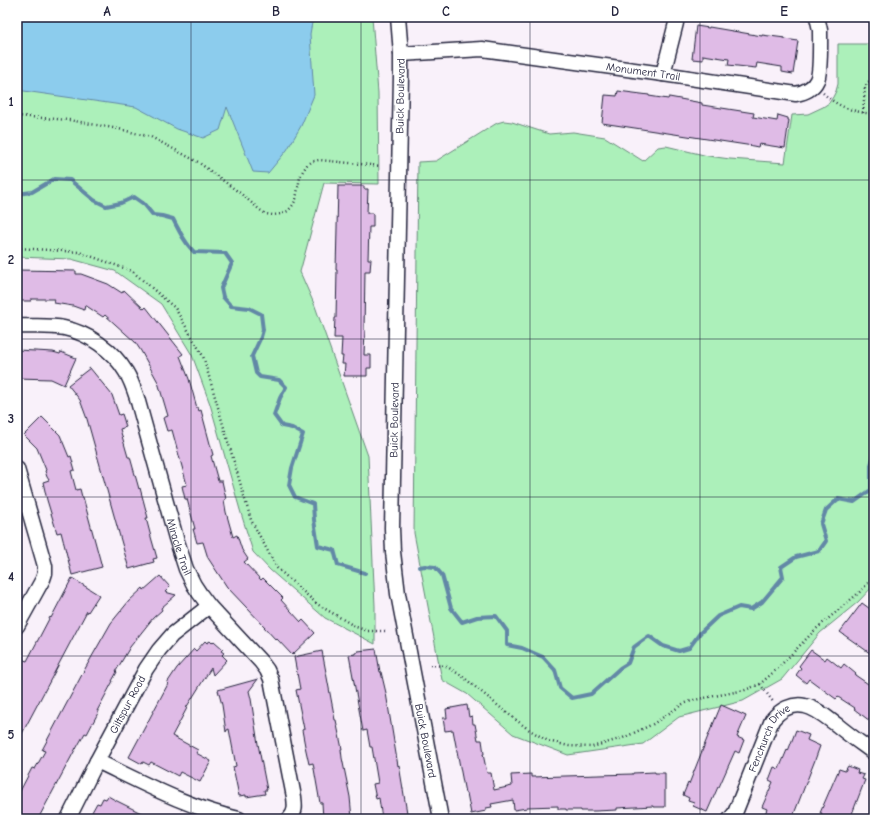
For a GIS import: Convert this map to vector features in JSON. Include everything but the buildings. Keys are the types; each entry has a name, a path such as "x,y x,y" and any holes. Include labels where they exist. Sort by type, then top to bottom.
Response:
{"street":[{"name":"Buick Boulevard","path":"398,17 401,54 392,552 398,594 441,819"},
{"path":"663,74 676,23 676,17"},
{"path":"814,85 819,74 820,28 817,17"},
{"name":"Monument Trail","path":"401,54 482,49 796,94 804,92 814,85"},
{"name":"Miracle Trail","path":"17,326 56,327 81,334 105,349 115,358 125,371 133,386 137,398 183,560 194,585 209,606 261,662 271,679 294,797 295,808 289,819"},
{"path":"17,469 45,566 43,579 17,626"},
{"name":"Giltspur Road","path":"68,819 146,669 172,635 209,606"},
{"name":"Fenchurch Drive","path":"730,819 735,813 772,720 785,708 804,706 813,709 874,753"},
{"path":"97,761 182,801 212,812 239,819"}],"path":[{"path":"863,113 865,87 868,82 874,79"},
{"path":"814,85 832,102 863,113 874,114"},
{"path":"17,116 69,120 119,129 152,137 198,162 260,210 266,214 273,215 288,211 293,205 303,170 307,165 313,162 320,160 381,166"},
{"path":"17,248 79,252 132,272 175,308 203,356 251,520 277,568 317,604 356,627 368,631 387,631"},
{"path":"430,665 446,666 462,676 528,729 548,741 569,746 592,746 623,738 653,724 683,704 694,700 746,690 760,684 777,669 816,629 861,592 874,576"},
{"path":"760,684 776,705"}],"green space":[{"path":"17,17 372,17 378,93 379,184 324,183 300,272 315,306 368,456 375,606 375,644 325,618 270,570 253,552 210,404 192,355 161,304 115,271 71,259 17,257"},
{"path":"838,44 874,44 874,585 858,602 820,633 782,679 743,701 679,717 643,744 568,755 513,734 467,694 442,680 414,533 418,162 436,161 497,123 504,121 512,122 549,134 573,132 605,137 643,161 658,147 666,146 708,156 785,163 792,115 808,114 823,107 829,103 836,91 838,84"}],"water":[{"path":"17,17 313,17 310,34 314,95 301,126 287,150 268,173 253,172 227,107 220,130 203,138 177,129 136,107 17,90"}],"waterway":[{"path":"17,194 32,192 54,179 70,180 94,200 106,206 121,203 134,197 144,204 153,215 173,219 185,241 194,252 225,253 232,263 221,288 223,297 231,306 249,308 261,314 263,330 252,356 256,373 260,377 279,380 286,387 274,415 282,426 292,428 303,434 292,468 289,485 295,497 313,504 318,546 334,550 338,565 365,573"},
{"path":"419,567 435,567 442,575 451,608 462,622 477,617 496,616 507,631 507,645 522,648 543,657 555,670 560,688 572,698 591,694 620,668 628,663 634,647 649,636 663,646 679,651 689,648 700,633 718,616 739,607 751,609 762,602 783,577 781,567 796,557 819,551 826,541 821,524 826,510 838,499 854,502 871,490 871,465 874,454"}]}
